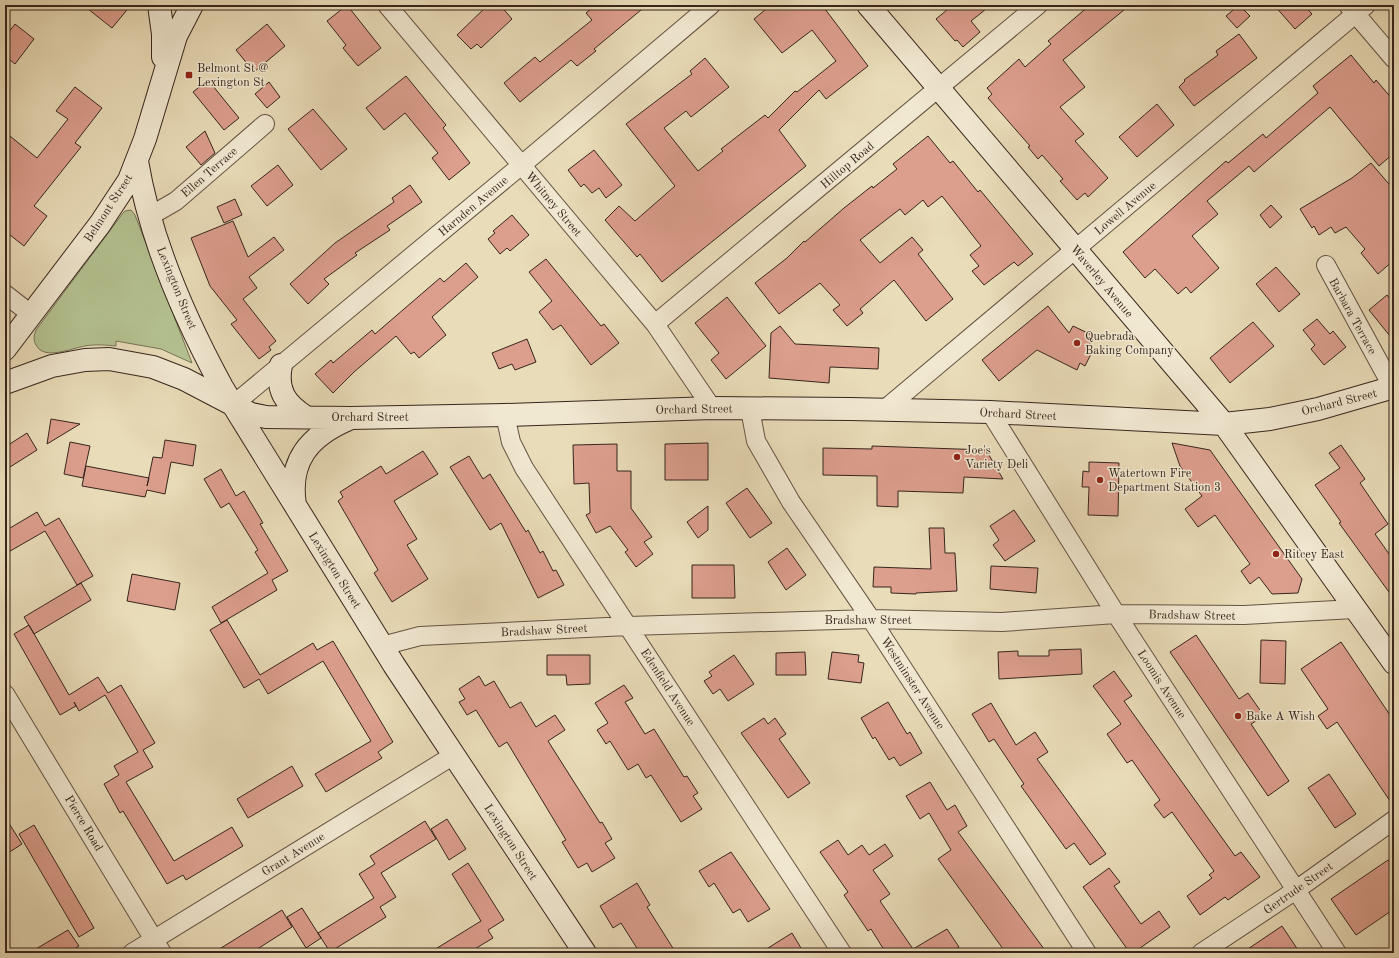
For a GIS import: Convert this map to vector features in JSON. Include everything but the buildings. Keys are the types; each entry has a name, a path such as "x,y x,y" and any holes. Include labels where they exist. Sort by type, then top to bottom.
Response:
{"main road":[{"path":"159,5 163,34 162,78"},
{"name":"Waverley Avenue","path":"868,5 1224,424 1355,609 1393,660"},
{"name":"Belmont Street","path":"5,349 32,315 112,206 129,180 137,161 176,36 190,6"},
{"name":"Lexington Street","path":"137,161 142,189 150,216 187,316 206,357 233,405 382,646 584,953"},
{"name":"Orchard Street","path":"5,383 52,366 98,359 121,360 143,364 164,371 233,405 260,416 351,418 505,416 712,408 750,408 990,412 1224,424 1270,419 1318,409 1393,388"},
{"path":"281,365 279,378 283,397 292,408 306,417"},
{"path":"295,506 293,484 301,456 306,448 324,432 351,418"}],"street":[{"name":"Whitney Street","path":"387,5 655,324 712,408"},
{"name":"Harnden Avenue","path":"233,405 522,165 711,5"},
{"name":"Hilltop Road","path":"655,324 1038,5"},
{"path":"1356,8 1394,60"},
{"name":"Lowell Avenue","path":"884,410 1075,250 1356,8"},
{"name":"Ellen Terrace","path":"150,216 176,201 265,124"},
{"name":"Barbara Terrace","path":"1326,265 1393,388"},
{"path":"5,294 32,315"},
{"name":"Westminster Avenue","path":"750,408 756,441 790,502 872,619 1087,953"},
{"name":"Loomis Avenue","path":"990,412 1116,614 1337,953"},
{"name":"Edenfield Avenue","path":"505,416 511,442 524,468 842,953"},
{"name":"Bradshaw Street","path":"382,646 420,636 628,626 872,619 1002,622 1116,614 1244,616 1355,609"},
{"name":"Pierce Road","path":"5,694 158,946"},
{"name":"Grant Avenue","path":"132,953 158,946 454,755"},
{"name":"Gertrude Street","path":"1201,953 1296,890 1394,820"}],"green space":[{"path":"131,210 135,215 192,363 161,349 116,341 116,346 89,345 52,353 40,350 34,341 36,330 123,213"}],"place":[{"name":"Belmont St @ Lexington St","path":"189,75"},
{"name":"Quebrada Baking Company","path":"1077,343"},
{"name":"Joe's Variety Deli","path":"957,457"},
{"name":"Watertown Fire Department Station 3","path":"1100,480"},
{"name":"Ritcey East","path":"1276,554"},
{"name":"Bake A Wish","path":"1238,716"}]}
